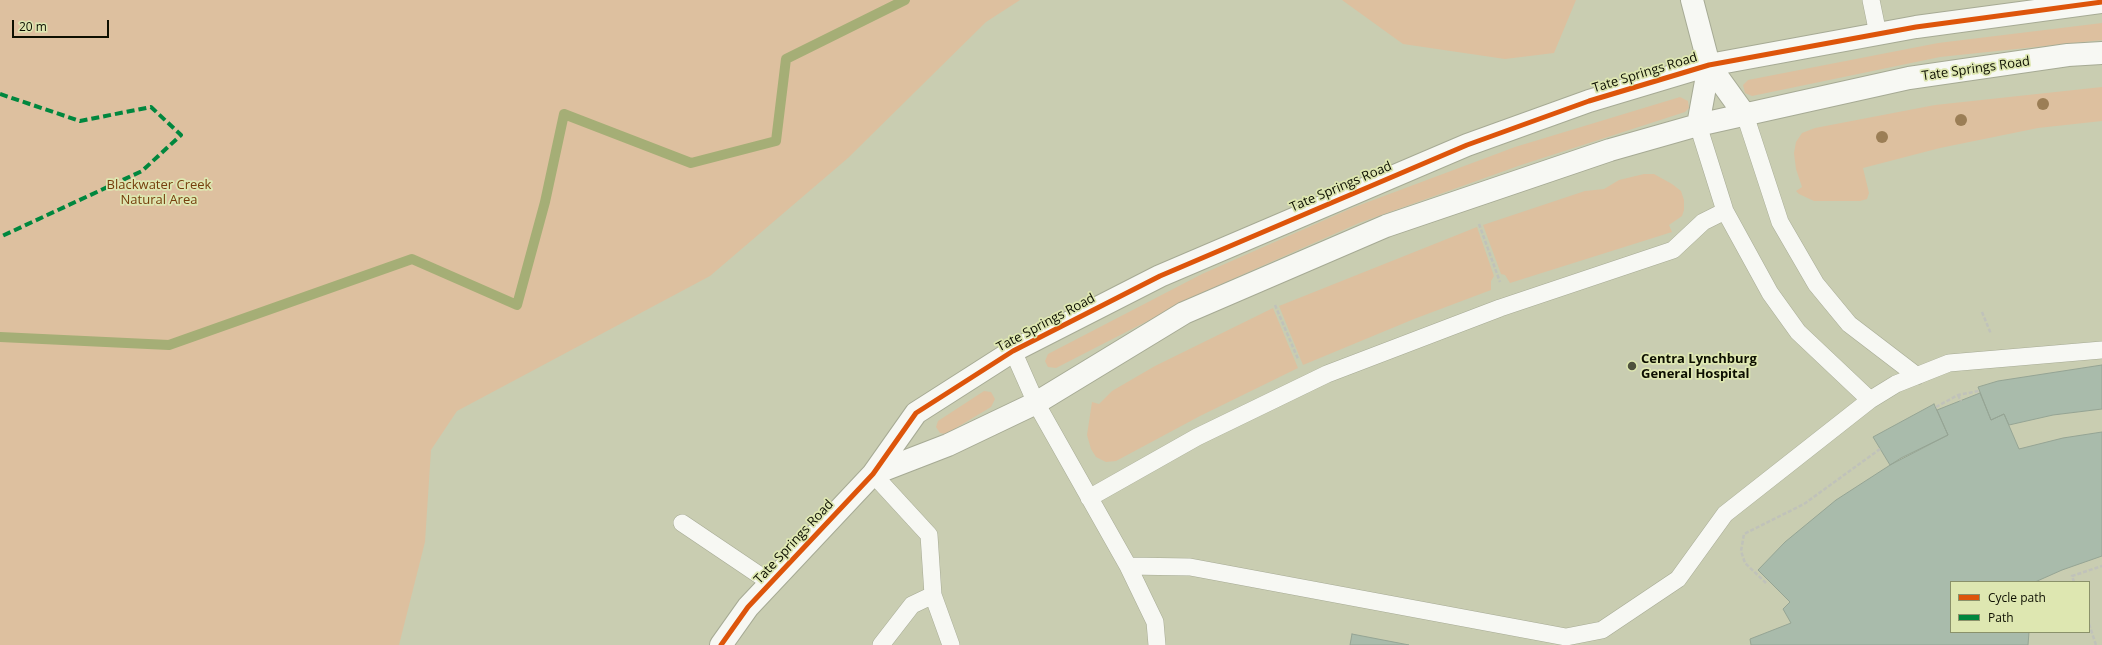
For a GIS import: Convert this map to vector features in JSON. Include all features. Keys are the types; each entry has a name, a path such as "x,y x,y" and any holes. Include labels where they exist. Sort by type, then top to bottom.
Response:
{"street":[{"path":"1692,0 1709,65 1745,115"},
{"name":"Tate Springs Road","path":"721,645 748,607 873,474 916,414 1013,351 1160,276 1467,145 1589,101 1709,65 1924,26 2102,2"},
{"name":"Tate Springs Road","path":"873,474 948,445 1036,403 1184,313 1386,226 1610,150 1698,125 1909,78 2068,55 2102,53"},
{"path":"1698,125 1709,65"}],"lane":[{"path":"1871,0 1878,34"},
{"path":"1745,115 1780,222 1816,284 1849,324 1916,376"},
{"path":"1698,125 1726,211 1770,293 1798,332 1870,400"},
{"path":"1089,498 1197,437 1308,382 1500,308 1673,250 1703,222 1726,211"},
{"path":"1128,566 1190,567 1566,637 1602,630 1678,579 1725,514 1870,400 1896,384 1949,363 2102,350"},
{"path":"1013,351 1036,403 1128,566 1155,622 1157,645"},
{"path":"873,474 930,535 933,595 951,645"},
{"path":"682,523 772,583"},
{"path":"881,645 912,605 933,595"}],"path":[{"path":"1478,222 1501,286"},
{"path":"1274,303 1308,382"},
{"path":"1936,406 1958,394 1979,391"},
{"path":"1958,394 1961,401"},
{"path":"1766,583 1745,563 1741,551 1744,534 1804,504 1880,449"},
{"path":"2074,581 2072,576 2102,566"},
{"path":"2090,627 2096,645"}],"green space":[{"name":"Blackwater Creek Natural Area","path":"0,0 1020,0 986,22 848,158 710,276 457,411 431,450 425,542 399,645 0,645"},
{"path":"1342,0 1576,0 1554,53 1505,59 1403,44"},
{"path":"2102,23 2102,40 1940,57 1752,96 1745,93 1743,85 1748,80 1938,43"},
{"path":"2102,87 2102,121 2038,128 1940,148 1863,168 1869,193 1867,199 1860,201 1814,201 1796,191 1802,187 1796,169 1794,153 1796,142 1802,133 1815,128 1935,105"},
{"path":"1680,97 1688,101 1689,108 1685,112 1521,165 1359,223 1210,289 1056,368 1048,367 1045,361 1048,354 1202,274 1352,208 1515,147"},
{"path":"1644,174 1654,174 1681,191 1684,200 1684,210 1682,216 1669,225 1672,232 1510,283 1505,275 1501,274 1483,225 1585,191 1604,189 1619,180"},
{"path":"1477,227 1494,276 1491,281 1491,290 1414,319 1303,365 1279,306"},
{"path":"1273,308 1298,368 1200,416 1116,461 1106,462 1096,457 1091,449 1087,435 1092,402 1099,404 1112,391 1155,366"},
{"path":"984,391 991,392 995,399 991,407 946,434 940,433 936,427 938,421"}],"building":[{"path":"2102,365 2102,409 2053,415 2009,425 2004,414 1991,420 1978,387 1998,381"},
{"path":"1980,393 1991,420 2004,414 2019,449 2063,438 2102,432 2102,556 2062,570 2037,581 1950,581 1950,633 2029,633 2028,645 1751,645 1750,639 1791,623 1783,609 1790,602 1758,570 1785,542 1836,500 1901,458 1948,435 1937,410"},
{"path":"1934,404 1948,435 1890,465 1873,437"},
{"path":"1352,634 1409,645 1350,645"}],"waterway":[{"path":"0,337 169,345 412,259 517,305 545,202 564,114 691,163 776,141 786,59 905,0"}],"marked path":[{"path":"0,94 80,121 151,107 181,135 142,171 0,237"}],"cycle path":[{"path":"721,645 748,607 873,474 916,413 1013,351 1160,276 1467,145 1589,101 1709,65 1916,27 2102,2"}],"place":[{"name":"Centra Lynchburg General Hospital","path":"1632,366"}]}
